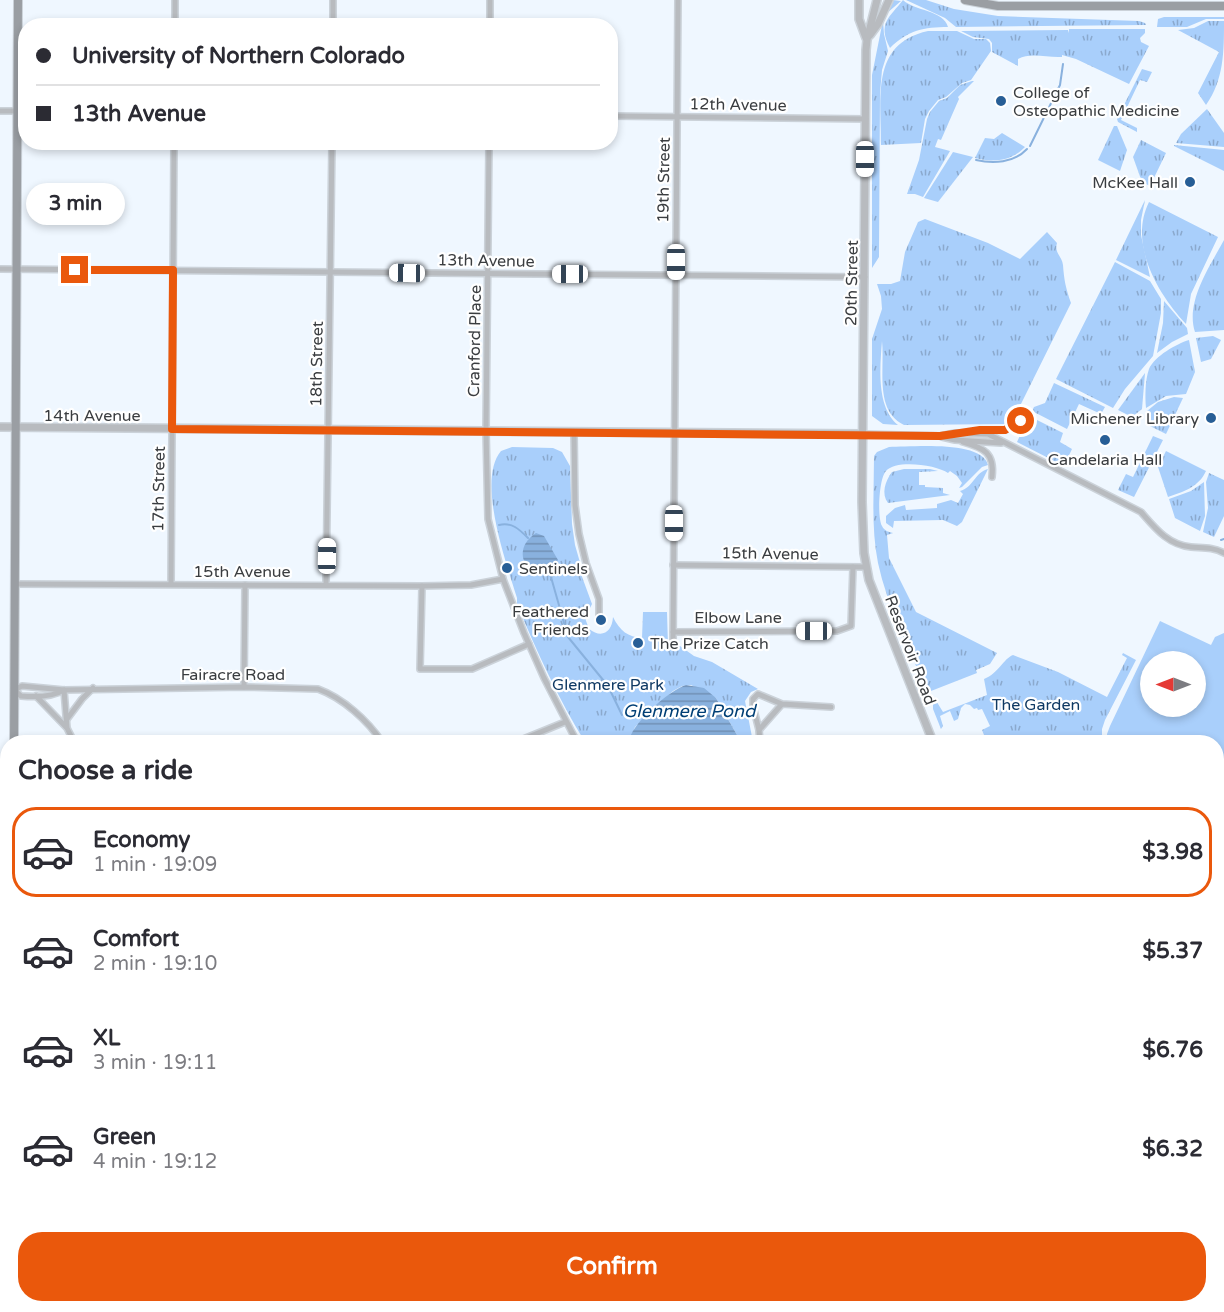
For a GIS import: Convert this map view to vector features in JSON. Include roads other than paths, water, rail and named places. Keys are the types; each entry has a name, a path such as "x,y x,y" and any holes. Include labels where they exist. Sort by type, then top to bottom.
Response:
{"main road":[{"path":"18,0 19,18"},
{"path":"965,0 998,6 1224,6"},
{"path":"14,735 17,269 21,150"}],"street":[{"path":"175,0 175,18"},
{"path":"333,0 333,18"},
{"path":"490,0 490,18"},
{"name":"19th Street","path":"673,645 678,0"},
{"path":"859,0 859,19 867,40"},
{"name":"20th Street","path":"866,567 862,513 862,434 867,40 877,0"},
{"path":"867,40 878,24 889,0"},
{"path":"0,111 18,111"},
{"name":"12th Avenue","path":"618,116 866,118"},
{"name":"17th Street","path":"171,584 174,150"},
{"name":"18th Street","path":"327,585 332,150"},
{"name":"Cranford Place","path":"489,150 486,431 488,519 503,579 529,644 573,735"},
{"name":"13th Avenue","path":"0,269 865,277"},
{"path":"970,433 980,430 1005,430 1021,421"},
{"name":"14th Avenue","path":"0,427 940,436 970,433 988,434 1003,443"},
{"path":"574,432 575,505 583,553 599,599 599,618"},
{"name":"14th Avenue","path":"940,436 955,440 1003,443"},
{"path":"955,440 984,450 991,457 994,465 992,477"},
{"path":"1003,443 1141,512 1173,543 1216,549 1224,553"},
{"name":"15th Avenue","path":"673,565 866,567"},
{"name":"Elbow Lane","path":"673,632 837,631 851,626 854,567"},
{"name":"Reservoir Road","path":"866,567 869,580 930,735"},
{"name":"15th Avenue","path":"15,584 422,586 471,585 503,579"},
{"path":"244,687 245,585"},
{"path":"422,586 420,669 472,669 529,644"},
{"name":"Fairacre Road","path":"64,690 59,693 36,696 21,696 14,690 22,686 64,690 244,687 318,689 328,693 373,728 378,735"},
{"path":"66,720 93,688"},
{"path":"64,690 67,728"},
{"path":"759,735 753,706 753,699 758,694 782,704 831,707"},
{"path":"36,696 67,728 70,735"},
{"path":"759,730 782,704"},
{"path":"534,735 566,722"}],"water":[{"path":"536,533 544,536 558,560 551,570 543,574 535,573 528,568 524,560 523,551 527,542"},
{"name":"Glenmere Pond","path":"686,685 704,688 716,698 737,735 631,735 652,709"}],"waterway":[{"path":"1030,146 1060,85 1063,64"},
{"path":"976,160 989,162 1010,160 1027,149"},
{"path":"499,525 512,525 528,538"},
{"path":"549,570 568,637 608,686 622,715"}],"place":[{"name":"College of Osteopathic Medicine","path":"1001,101"},
{"name":"McKee Hall","path":"1190,182"},
{"name":"Michener Library","path":"1211,418"},
{"name":"Candelaria Hall","path":"1105,440"},
{"name":"Sentinels","path":"507,568"},
{"name":"Feathered Friends","path":"601,620"},
{"name":"The Prize Catch","path":"638,643"}],"park label":[{"name":"Glenmere Park","path":"608,684"},
{"name":"The Garden","path":"1036,704"}]}
